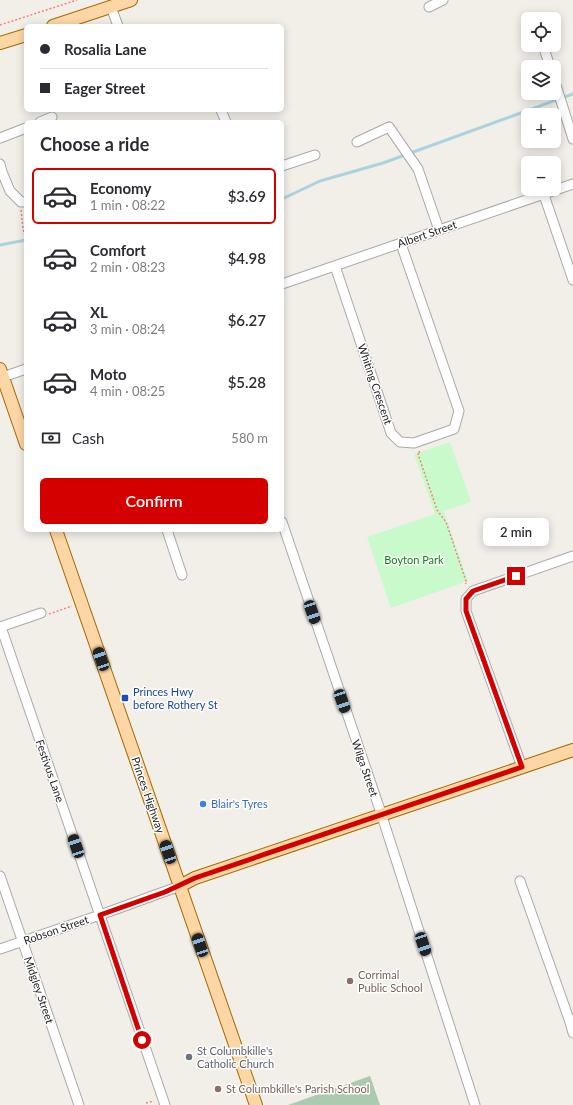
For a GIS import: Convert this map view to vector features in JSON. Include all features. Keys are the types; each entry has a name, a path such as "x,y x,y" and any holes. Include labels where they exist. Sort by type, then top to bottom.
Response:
{"main road":[{"path":"59,24 131,0"},
{"path":"0,42 23,38"},
{"path":"1,373 24,438"},
{"name":"Princes Highway","path":"57,532 256,1105"},
{"path":"180,886 195,878 573,750"}],"street":[{"path":"429,7 442,0"},
{"path":"111,7 117,24"},
{"path":"561,100 573,139"},
{"path":"357,142 390,127 418,169 439,230"},
{"path":"0,138 24,129"},
{"path":"284,165 315,155"},
{"path":"0,164 10,191 23,202"},
{"name":"Albert Street","path":"561,188 573,184"},
{"name":"Albert Street","path":"284,283 538,196"},
{"path":"545,196 573,280"},
{"name":"Whiting Crescent","path":"335,266 391,433 400,442 415,442 454,429 460,411 401,244"},
{"path":"1,373 24,369"},
{"name":"Wilga Street","path":"284,528 381,816 475,1105"},
{"path":"168,532 182,575"},
{"path":"522,767 466,611 466,599 473,591 573,556"},
{"path":"0,627 42,615"},
{"name":"Festivus Lane","path":"0,627 165,1105"},
{"name":"Midgley Street","path":"0,876 79,1105"},
{"path":"520,882 571,1021 573,1033"},
{"name":"Robson Street","path":"0,949 180,886"}],"path":[{"path":"0,25 77,0"},
{"path":"23,202 24,233"},
{"path":"415,442 437,510 446,522 468,588"},
{"path":"42,615 72,606"},
{"path":"146,1103 156,1100"}],"green space":[{"name":"Boyton Park","path":"450,442 471,502 444,511 468,581 391,608 367,537 435,514 414,454"},
{"path":"370,1076 380,1105 288,1105"}],"waterway":[{"path":"284,198 320,181 383,163 573,94"},
{"path":"0,245 24,240"}],"place":[{"name":"Princes Hwy before Rothery St","path":"125,698"},
{"name":"Blair's Tyres","path":"203,804"},
{"name":"Corrimal Public School","path":"350,981"},
{"name":"St Columbkille's Catholic Church","path":"189,1057"},
{"name":"St Columbkille's Parish School","path":"218,1089"}],"route":[{"path":"142,1040 100,915 165,892 195,878 522,767 466,611 466,599 473,591 516,576"}]}
